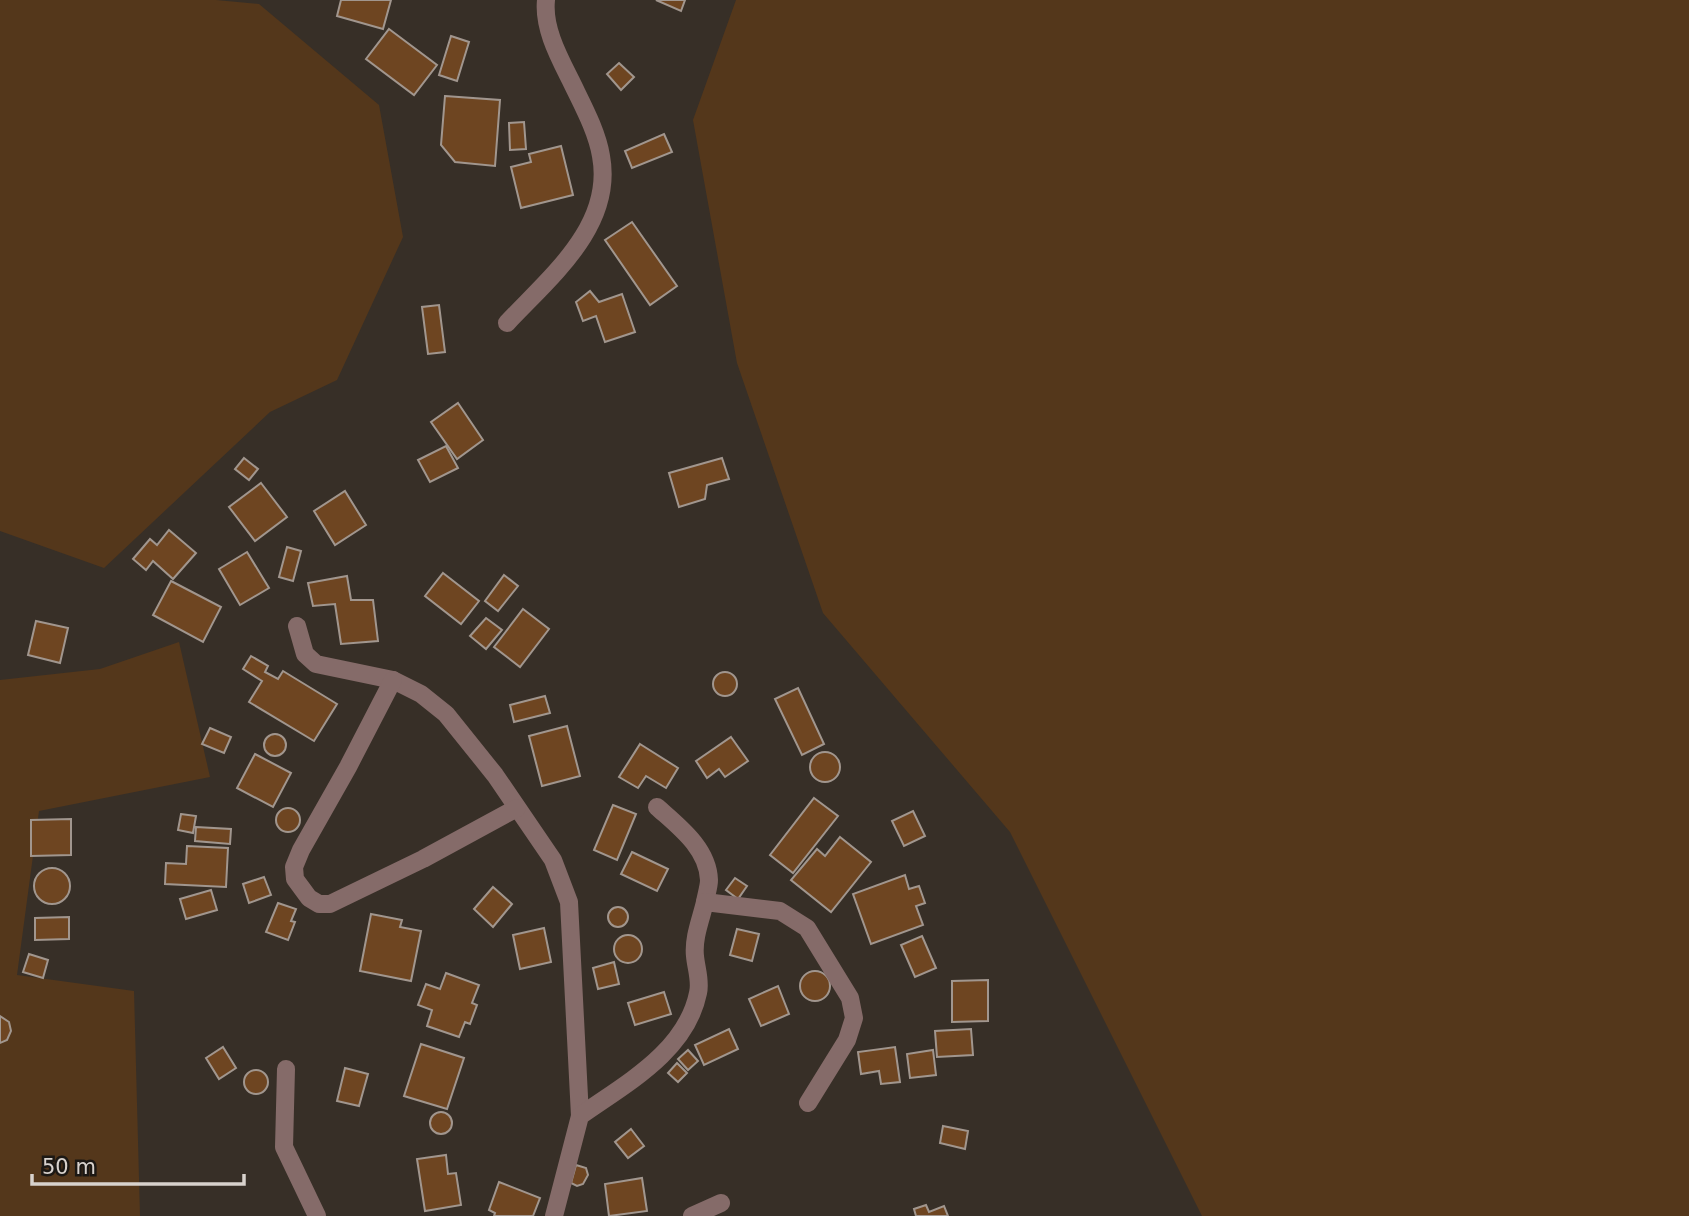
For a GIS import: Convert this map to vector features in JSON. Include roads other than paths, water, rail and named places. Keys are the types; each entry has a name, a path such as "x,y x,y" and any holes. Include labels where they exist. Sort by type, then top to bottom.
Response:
{"street":[{"path":"508,323 568,257 589,227 600,203 603,181 601,155 580,99 551,37 545,0"},
{"path":"297,626 304,654 316,664 393,680 421,694 446,714 495,775 553,859 569,902 580,1116 554,1216"},
{"path":"393,680 294,867 295,879 309,898 318,904 330,904 423,859 517,808"},
{"path":"580,1116 643,1071 684,1029 699,990 695,943 709,878 703,860 690,837 657,807"},
{"path":"705,902 780,911 798,922 807,928 850,998 854,1018 847,1041 808,1103"},
{"path":"286,1069 284,1147 317,1216"},
{"path":"692,1216 721,1203"}]}
